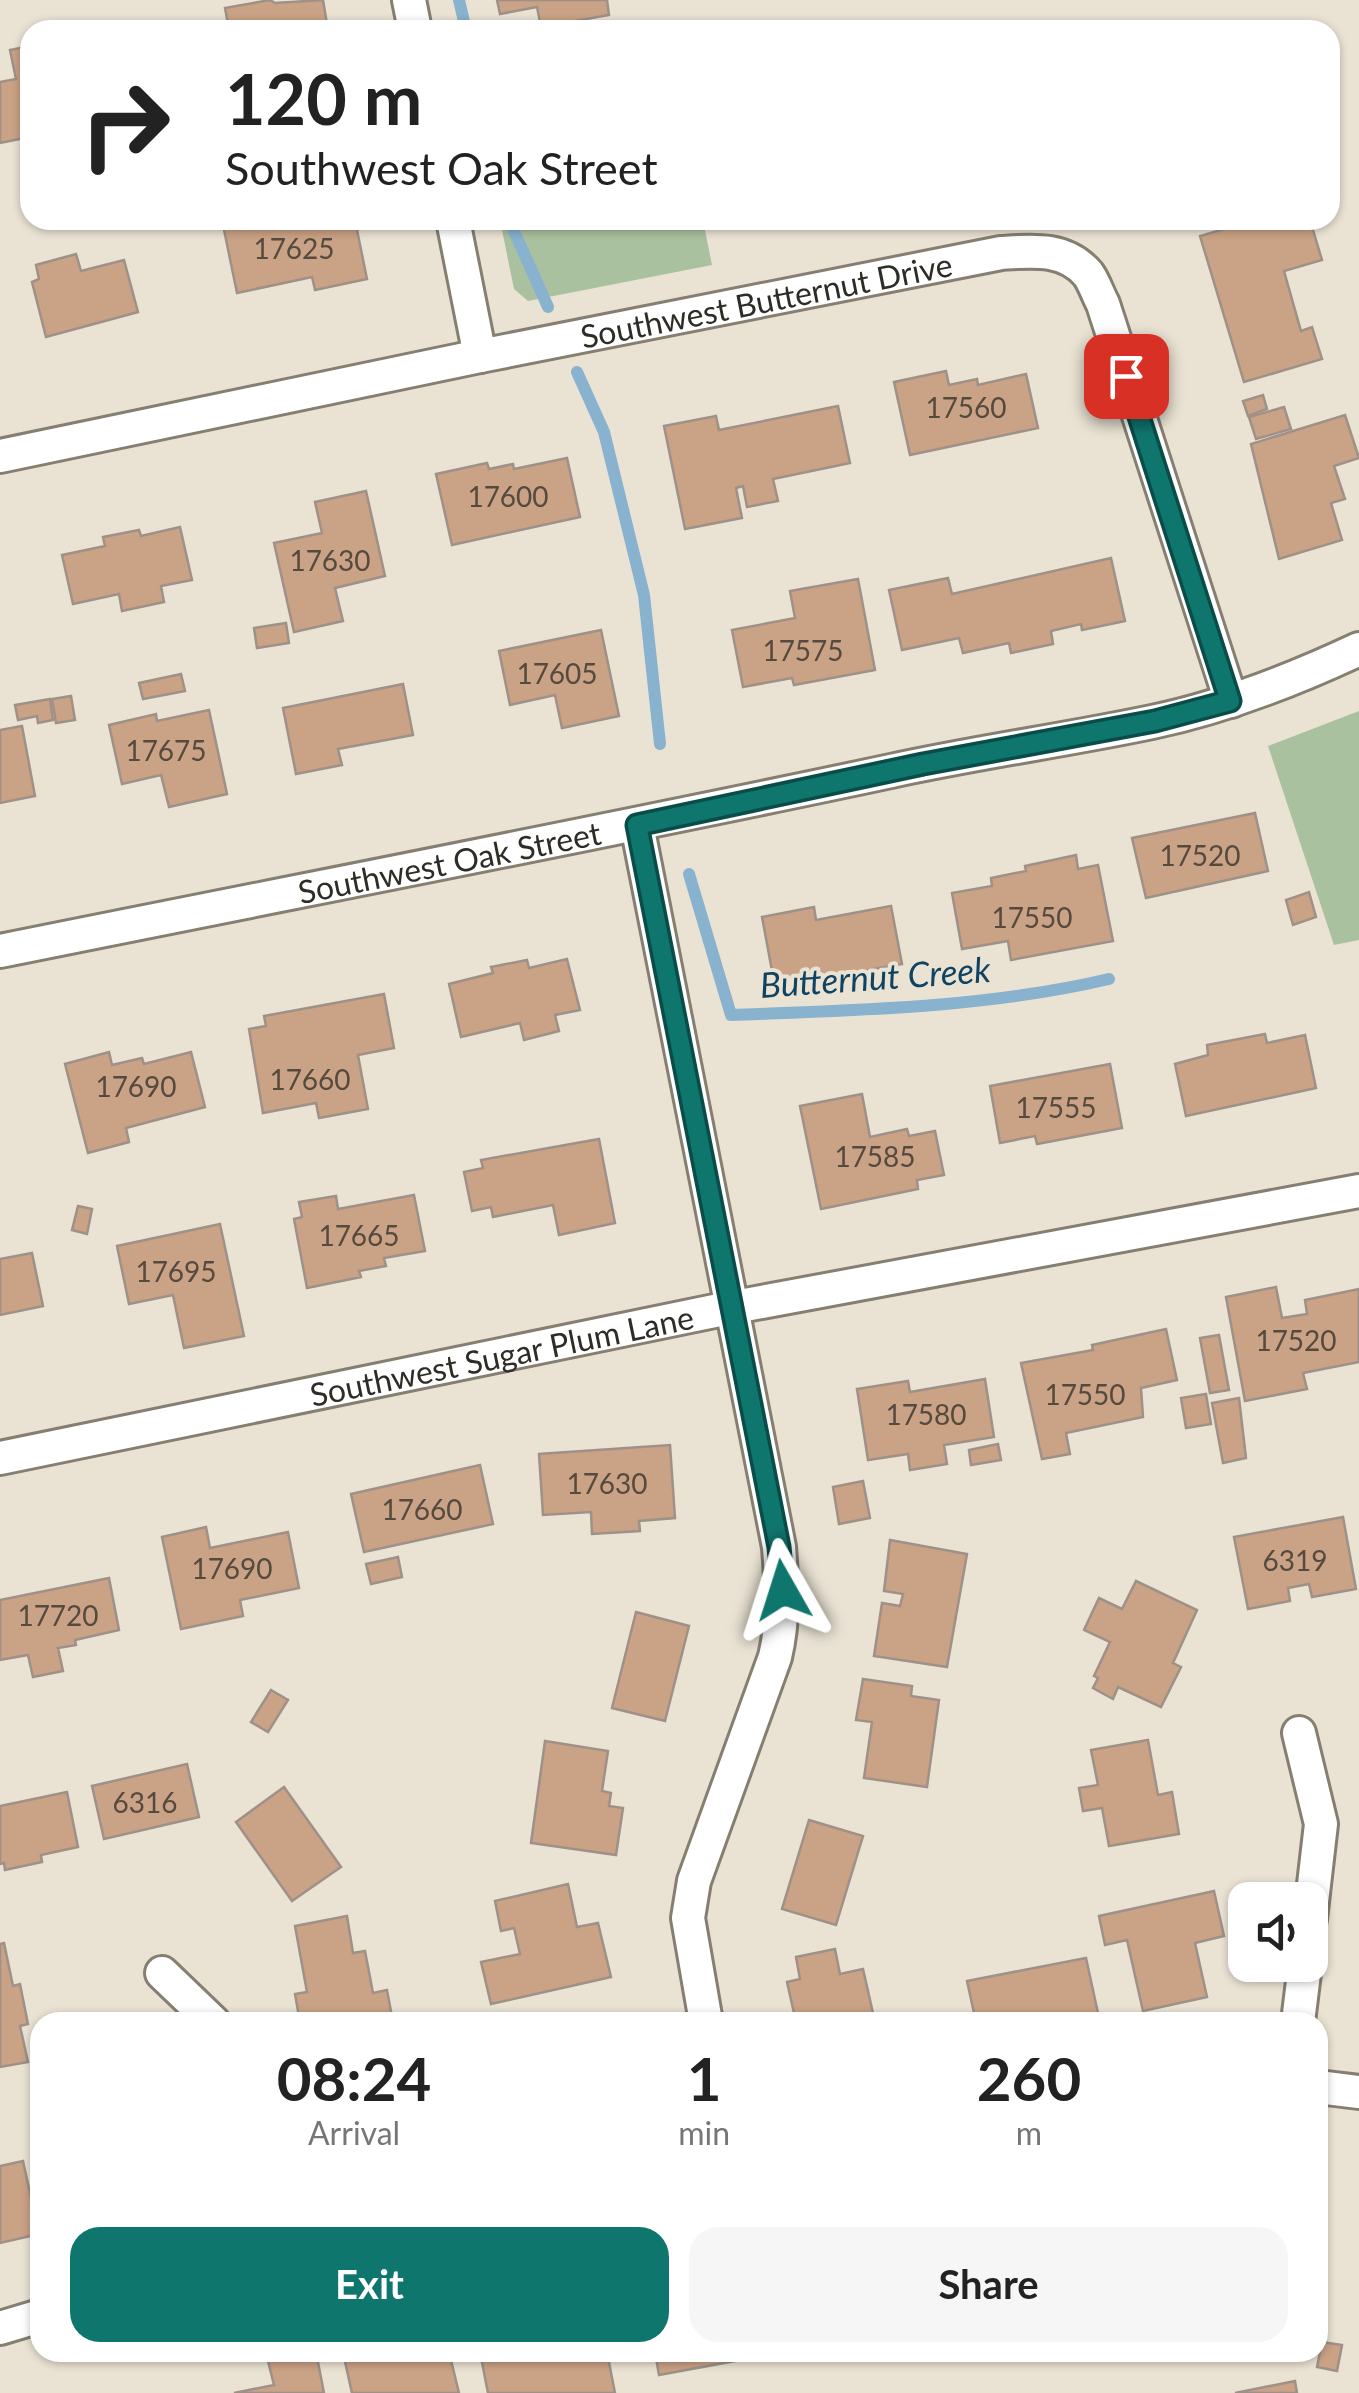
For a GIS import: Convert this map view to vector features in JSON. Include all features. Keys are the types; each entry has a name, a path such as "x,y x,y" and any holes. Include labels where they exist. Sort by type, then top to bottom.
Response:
{"street":[{"path":"455,230 480,356"},
{"name":"Southwest Butternut Drive","path":"0,456 1001,253 1044,250 1088,274 1103,304 1230,701"},
{"name":"Southwest Oak Street","path":"0,950 1155,721 1230,701 1359,649"},
{"path":"637,825 779,1547 783,1621 775,1657 694,1881 688,1918 704,2012"},
{"name":"Southwest Sugar Plum Lane","path":"0,1458 730,1308 1359,1191"},
{"path":"1299,1732 1321,1824 1314,1882"},
{"path":"162,1973 203,2012"},
{"path":"1299,2012 1303,1982"},
{"path":"1328,2089 1359,2092"},
{"path":"0,2328 30,2319"}],"green space":[{"path":"502,230 705,230 712,265 528,301 514,289"},
{"path":"1359,711 1359,940 1334,945 1268,746"}],"building":[{"path":"270,0 323,0 326,20 227,20 225,8"},
{"path":"497,0 607,0 609,15 540,20 537,7 500,14"},
{"path":"20,48 20,139 0,143 0,82 16,79 10,50"},
{"path":"224,230 357,230 367,279 315,290 312,277 237,293"},
{"path":"1221,230 1313,230 1322,260 1284,271 1301,331 1312,327 1322,359 1244,382 1200,236"},
{"path":"76,254 81,271 124,260 138,312 46,337 32,282 39,279 36,265"},
{"path":"946,371 949,385 977,379 978,385 1026,374 1038,428 910,455 894,382"},
{"path":"1263,395 1267,409 1248,416 1243,401"},
{"path":"838,406 850,463 773,479 778,501 747,507 743,486 736,488 742,518 685,529 664,426 716,416 719,430"},
{"path":"1284,407 1291,429 1256,439 1249,417"},
{"path":"1345,415 1359,458 1334,466 1345,499 1331,503 1342,540 1279,559 1251,444"},
{"path":"567,458 580,517 452,545 436,474 487,463 489,469 513,464 514,469"},
{"path":"366,491 385,576 335,588 343,621 294,632 274,543 322,533 315,502"},
{"path":"180,527 192,580 161,586 164,602 122,611 119,594 73,604 62,555 105,546 103,537 139,530 141,536"},
{"path":"1111,558 1125,621 1082,630 1081,624 1051,631 1053,644 1011,653 1009,643 963,653 959,638 902,650 889,590 948,578 952,594"},
{"path":"858,579 875,670 794,685 792,678 743,687 732,630 795,618 790,591"},
{"path":"286,623 289,643 257,648 254,628"},
{"path":"601,630 619,716 562,728 555,695 510,705 499,651"},
{"path":"181,674 185,691 143,699 139,683"},
{"path":"403,684 413,735 338,749 342,765 296,774 283,708"},
{"path":"71,696 75,720 56,723 52,699"},
{"path":"50,699 53,720 38,723 37,716 18,720 15,705"},
{"path":"209,710 227,794 169,807 161,775 122,784 109,725 156,714 157,721"},
{"path":"22,726 35,796 0,803 0,730"},
{"path":"1255,813 1268,871 1146,898 1132,838"},
{"path":"1076,855 1078,869 1098,865 1113,941 1011,960 1008,941 962,949 952,893 992,886 991,878"},
{"path":"1309,892 1316,917 1293,925 1286,900"},
{"path":"891,906 902,964 775,987 762,917 814,907 816,920"},
{"path":"567,959 580,1010 555,1015 559,1031 524,1040 520,1023 461,1037 449,984 493,973 491,967 527,960 529,968"},
{"path":"384,994 394,1048 358,1055 368,1109 319,1118 316,1103 263,1113 249,1029 266,1026 264,1016"},
{"path":"1265,1034 1267,1043 1305,1035 1316,1088 1186,1116 1175,1064 1208,1055 1207,1045"},
{"path":"109,1052 112,1065 142,1058 144,1064 191,1052 205,1107 126,1128 129,1142 88,1153 65,1064"},
{"path":"1110,1064 1122,1128 1037,1144 1035,1136 1000,1143 990,1086"},
{"path":"862,1094 870,1137 907,1129 909,1136 935,1131 944,1175 917,1180 918,1189 821,1209 800,1106"},
{"path":"599,1139 615,1223 559,1235 553,1205 493,1217 491,1207 472,1211 464,1172 483,1168 481,1160"},
{"path":"414,1195 425,1251 384,1258 386,1266 359,1271 361,1277 307,1288 294,1219 302,1217 299,1202 336,1196 338,1209"},
{"path":"78,1206 92,1209 87,1234 72,1230"},
{"path":"220,1224 244,1336 184,1348 173,1295 129,1304 117,1246"},
{"path":"32,1253 43,1306 0,1315 0,1259"},
{"path":"1276,1287 1282,1318 1307,1314 1305,1300 1359,1289 1359,1362 1303,1373 1307,1389 1245,1401 1226,1297"},
{"path":"1166,1329 1177,1380 1141,1388 1143,1417 1066,1433 1070,1454 1042,1459 1021,1363 1093,1350 1092,1345"},
{"path":"1219,1335 1229,1390 1210,1393 1200,1338"},
{"path":"985,1379 994,1437 944,1445 947,1464 910,1470 908,1454 868,1460 857,1389 908,1381 910,1392"},
{"path":"1206,1394 1211,1424 1186,1428 1181,1398"},
{"path":"1239,1398 1246,1458 1223,1463 1212,1403"},
{"path":"998,1444 1001,1460 971,1465 969,1450"},
{"path":"670,1445 675,1518 639,1521 640,1531 592,1534 591,1512 543,1515 539,1454"},
{"path":"480,1465 493,1524 364,1552 351,1494"},
{"path":"863,1481 870,1518 839,1524 833,1487"},
{"path":"1343,1517 1356,1589 1312,1597 1309,1584 1288,1588 1290,1601 1248,1609 1234,1537"},
{"path":"206,1527 210,1548 288,1532 299,1588 240,1600 243,1616 181,1629 162,1537"},
{"path":"890,1540 967,1554 947,1667 874,1656 882,1603 900,1606 903,1594 884,1591"},
{"path":"398,1557 402,1577 371,1584 366,1564"},
{"path":"109,1578 119,1630 58,1648 63,1671 33,1677 28,1655 0,1660 0,1600"},
{"path":"1136,1581 1197,1610 1173,1663 1181,1667 1161,1707 1118,1687 1113,1699 1093,1688 1098,1678 1094,1676 1110,1642 1084,1630 1099,1598 1122,1609"},
{"path":"636,1612 689,1626 665,1721 612,1708"},
{"path":"863,1679 912,1686 911,1696 939,1700 927,1787 864,1778 872,1722 856,1720"},
{"path":"271,1690 288,1700 268,1732 251,1722"},
{"path":"1148,1740 1158,1795 1172,1792 1179,1834 1109,1846 1102,1808 1083,1811 1079,1788 1098,1785 1091,1750"},
{"path":"545,1741 608,1751 602,1791 611,1793 609,1806 623,1808 616,1855 531,1843"},
{"path":"187,1764 199,1817 104,1839 92,1786"},
{"path":"284,1787 341,1867 292,1901 236,1822"},
{"path":"67,1792 78,1847 41,1855 42,1862 5,1870 4,1863 0,1864 0,1806"},
{"path":"809,1820 863,1836 836,1925 782,1909"},
{"path":"568,1884 577,1927 598,1923 611,1977 491,2004 481,1962 520,1954 514,1928 501,1931 495,1901"},
{"path":"1214,1891 1224,1936 1195,1943 1207,1997 1143,2011 1127,1940 1105,1945 1099,1916"},
{"path":"347,1916 353,1953 365,1951 373,1993 387,1990 391,2012 298,2012 295,1994 307,1992 295,1926"},
{"path":"4,1943 13,1986 20,1984 28,2024 20,2026 28,2062 0,2067 0,1944"},
{"path":"835,1949 840,1974 863,1969 873,2012 794,2012 787,1982 800,1979 796,1957"},
{"path":"1086,1958 1098,2012 974,2012 967,1981"},
{"path":"23,2161 30,2193 30,2236 0,2243 0,2166"},
{"path":"1328,2343 1342,2345 1337,2371 1317,2367 1318,2362 1328,2362"},
{"path":"268,2362 318,2362 324,2393 234,2393 274,2385"},
{"path":"345,2362 451,2362 459,2393 352,2393"},
{"path":"482,2362 609,2362 615,2393 488,2393"},
{"path":"657,2362 730,2362 659,2375"},
{"path":"1295,2381 1297,2393 1235,2393"}],"waterway":[{"name":"Butternut Creek","path":"459,0 464,20"},
{"name":"Butternut Creek","path":"513,230 548,307"},
{"name":"Butternut Creek","path":"577,372 604,432 644,595 660,744"},
{"name":"Butternut Creek","path":"689,874 731,1015 968,1002 1109,979"}],"route":[{"path":"783,1590 779,1547 637,825 923,764 1155,721 1230,701 1126,376"}]}
